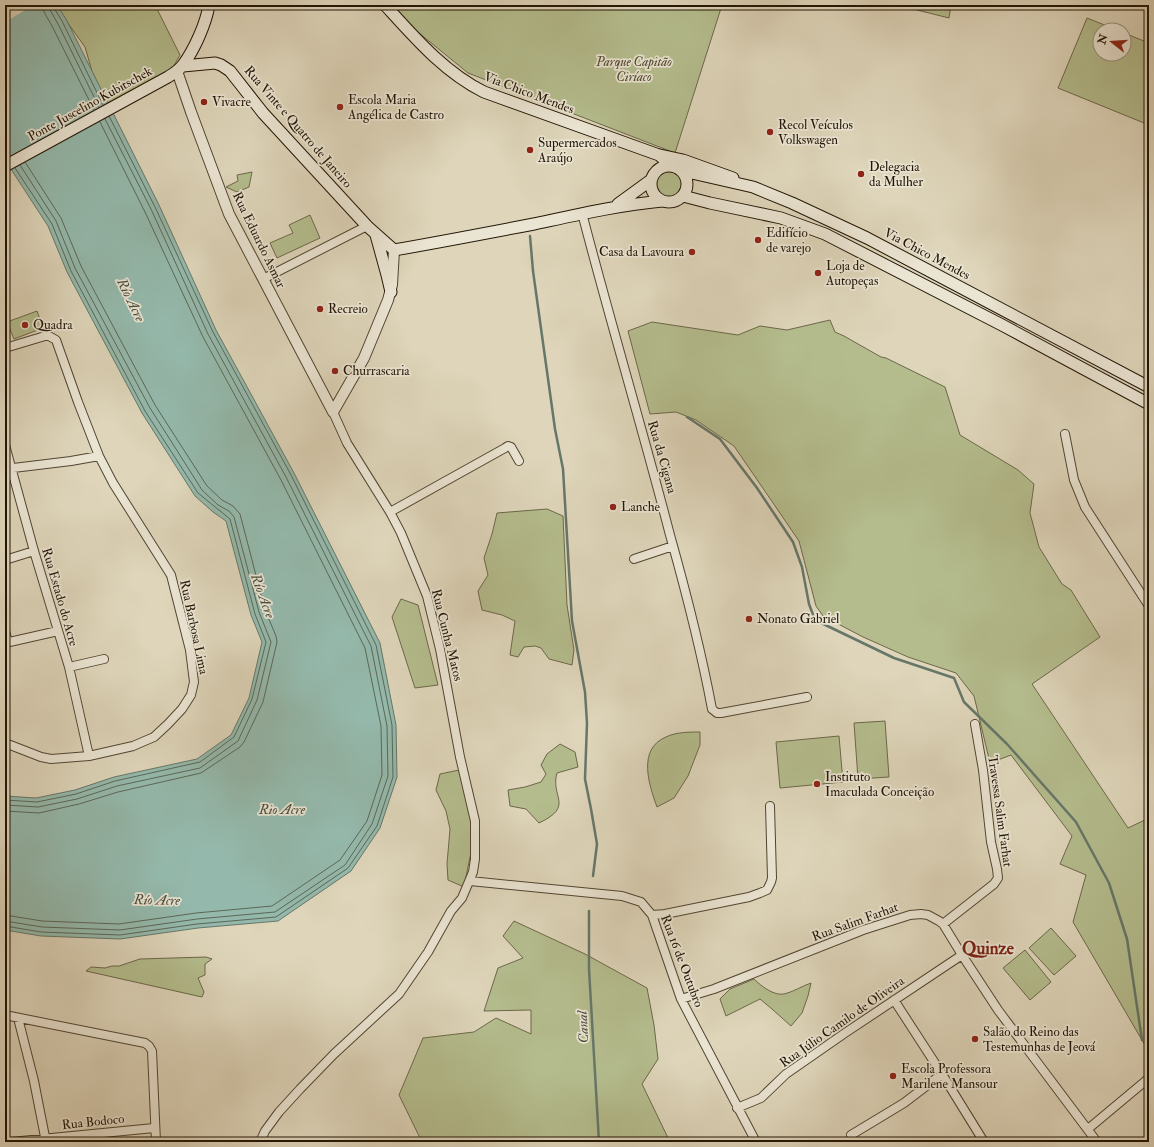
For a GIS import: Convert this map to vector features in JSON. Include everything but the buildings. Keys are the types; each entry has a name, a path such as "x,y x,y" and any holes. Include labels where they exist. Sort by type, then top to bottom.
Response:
{"main road":[{"path":"176,71 202,32 209,5"},
{"name":"Via Chico Mendes","path":"386,5 416,39 446,68 474,87 484,92 659,155 670,166"},
{"name":"Rua Vinte e Quatro de Janeiro","path":"176,71 215,63 226,68 234,75 263,113 367,226 394,250"},
{"name":"Ponte Juscelino Kubitschek","path":"5,166 176,71"},
{"path":"643,149 652,158 654,164 651,184 653,194 662,201"},
{"path":"659,155 683,160 718,172 753,187"},
{"path":"394,250 612,208 662,201 673,202 683,196 687,190 687,182 683,172 674,166 660,168 627,199 612,208"},
{"name":"Via Chico Mendes","path":"683,172 753,187 792,203 867,238 1149,387"},
{"path":"683,196 781,218 825,234 1002,325 1149,404"},
{"path":"376,234 391,292"}],"street":[{"name":"Rua Eduardo Asmar","path":"176,71 229,214 333,412"},
{"name":"Rua da Cigana","path":"582,214 693,619 712,709 717,713 807,697"},
{"path":"263,279 367,226"},
{"path":"333,412 364,358 391,292 394,250"},
{"name":"Rua Barbosa Lima","path":"5,348 44,336 49,336 58,343 78,402 99,456 116,489 171,575 190,650 194,682 191,695 182,709 154,737 133,746 89,756 51,759 41,757 5,743"},
{"name":"Rua Cunha Matos","path":"260,1142 279,1112 300,1089 334,1054 399,994 428,952 451,911 462,898 473,872 475,858 475,821 460,757 440,649 427,596 401,533 390,512 347,443 333,412"},
{"path":"1065,434 1074,480 1085,507 1149,606"},
{"name":"Rua Estado do Acre","path":"5,445 8,469 69,667 89,756"},
{"path":"390,512 508,446 511,447 519,461"},
{"path":"8,469 99,456"},
{"path":"634,559 673,546"},
{"path":"5,560 34,551"},
{"path":"5,631 7,643 58,631"},
{"path":"69,667 104,660"},
{"name":"Travessa Salim Farhat","path":"944,924 994,884 998,878 991,842 983,770 975,724"},
{"path":"652,915 665,914 749,897 767,890 772,878 770,806"},
{"name":"Rua 16 de Outubro","path":"470,881 538,887 629,898 641,902 652,915 681,999 756,1142"},
{"name":"Rua Salim Farhat","path":"681,999 714,989 863,930 910,915 928,915 944,924"},
{"path":"944,924 962,956 998,1010 1097,1142"},
{"name":"Rua Júlio Camilo de Oliveira","path":"737,1108 761,1098 786,1074 894,1000 962,956"},
{"path":"894,1000 984,1142"},
{"path":"5,1016 145,1043 149,1046 152,1051 154,1128 156,1142"},
{"path":"18,1018 34,1081 46,1140"},
{"path":"851,1135 904,1103 942,1074"},
{"path":"1088,1129 1149,1078"},
{"name":"Rua Bodoco","path":"11,1142 46,1140 154,1128"}],"green space":[{"path":"55,5 155,5 180,55 172,69 102,106 85,47"},
{"name":"Parque Capitão Ciríaco","path":"388,5 722,5 675,153 468,73 397,15"},
{"path":"897,5 951,5 949,18"},
{"path":"1087,18 1097,22 1092,22 1092,62 1132,62 1132,36 1149,43 1149,125 1058,88"},
{"path":"669,170 679,174 683,184 679,194 669,198 659,194 655,184 659,174"},
{"path":"252,172 249,187 237,192 226,187 238,181 237,175"},
{"path":"310,215 320,238 277,258 270,243 293,233 289,225"},
{"name":"Quadra","path":"37,311 43,328 14,339 7,322"},
{"path":"830,320 835,332 881,357 886,358 945,387 960,435 1018,470 1034,484 1030,513 1039,547 1062,584 1071,590 1100,637 1032,684 1128,828 1149,818 1149,1052 1073,922 1086,875 1060,864 1072,836 1011,755 990,763 974,696 956,673 908,657 863,637 823,616 816,606 799,541 734,446 696,420 676,412 650,414 628,331 652,322 738,335 760,326 787,330"},
{"path":"547,509 563,516 567,605 574,650 572,665 549,659 541,648 535,646 524,647 518,657 510,655 515,621 502,615 482,610 478,591 488,575 484,558 497,513"},
{"path":"401,599 418,605 438,685 415,688 392,617"},
{"path":"885,721 889,777 858,779 854,723"},
{"path":"700,732 700,745 688,776 674,798 657,807 649,778 648,759 651,750 657,743 670,735"},
{"path":"839,736 843,782 780,788 776,742"},
{"path":"560,744 575,752 578,767 557,773 556,789 559,806 550,817 539,823 526,809 510,806 508,790 541,782 546,774 541,765 547,754"},
{"path":"459,770 468,803 474,837 464,887 448,880 447,864 450,829 446,811 436,790 440,774"},
{"path":"514,921 585,954 647,988 654,1025 658,1059 642,1084 670,1142 422,1142 399,1095 423,1038 474,1032 496,1018 531,1034 531,1010 484,1011 498,968 523,958 503,936"},
{"path":"1051,928 1076,956 1054,975 1029,948"},
{"path":"1025,950 1051,982 1030,1000 1003,968"},
{"path":"206,957 212,959 205,964 205,975 198,978 204,992 202,997 86,971 91,967 105,968 119,966 140,959"},
{"path":"754,979 768,990 780,994 791,992 811,983 802,1013 791,1026 760,999 726,1016 720,999 730,989"}],"water":[{"name":"Rio Acre","path":"5,5 57,5 66,19 159,205 216,330 294,473 380,643 396,725 397,777 380,828 351,871 278,921 198,928 120,939 41,936 5,930 5,796 36,798 75,790 114,777 197,759 231,735 249,698 262,642 251,615 226,521 195,496 142,413 67,272 48,226 5,160"}],"pier":[{"path":"19,5 34,5 5,22 5,13"}],"waterway":[{"path":"530,236 533,271 555,429 563,469 572,621 585,692 587,723 585,779 597,844 593,876"},
{"path":"687,417 720,439 757,488 793,542 802,567 809,604 815,620 894,658 954,678 964,702 1007,744 1076,822 1109,883 1127,939 1142,1040"},
{"name":"Canal","path":"589,911 589,969 599,1142"}],"place":[{"name":"Vivacre","path":"204,102"},
{"name":"Escola Maria Angélica de Castro","path":"340,107"},
{"name":"Recol Veículos Volkswagen","path":"770,132"},
{"name":"Supermercados Araújo","path":"530,150"},
{"name":"Delegacia da Mulher","path":"861,174"},
{"name":"Edifício de varejo","path":"758,240"},
{"name":"Casa da Lavoura","path":"692,252"},
{"name":"Loja de Autopeças","path":"818,273"},
{"name":"Recreio","path":"320,309"},
{"name":"Quadra","path":"25,325"},
{"name":"Churrascaria","path":"335,371"},
{"name":"Lanche","path":"613,507"},
{"name":"Nonato Gabriel","path":"749,619"},
{"name":"Instituto Imaculada Conceição","path":"817,784"},
{"name":"Salão do Reino das Testemunhas de Jeová","path":"975,1039"},
{"name":"Escola Professora Marilene Mansour","path":"893,1076"}],"district":[{"name":"Quinze","path":"988,948"}],"water label":[{"name":"Río Acre","path":"131,300"},
{"name":"Río Acre","path":"263,596"},
{"name":"Río Acre","path":"157,900"}]}
